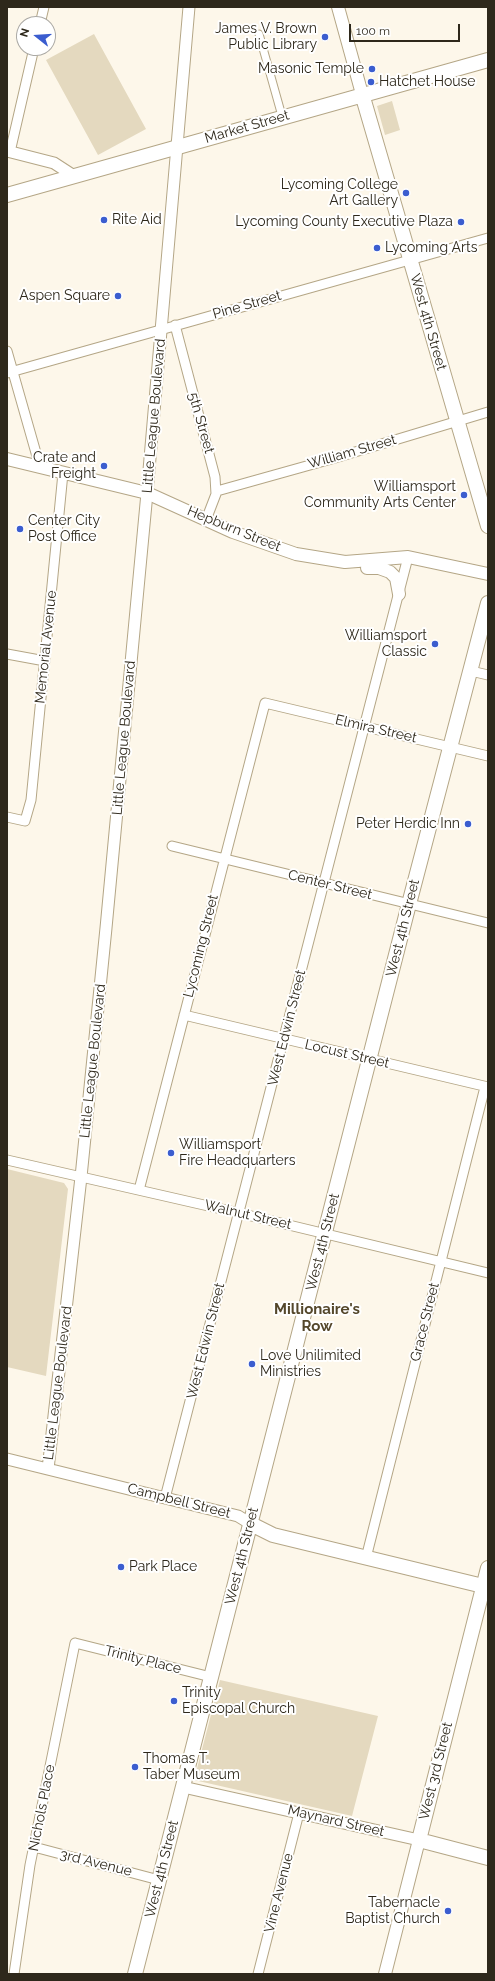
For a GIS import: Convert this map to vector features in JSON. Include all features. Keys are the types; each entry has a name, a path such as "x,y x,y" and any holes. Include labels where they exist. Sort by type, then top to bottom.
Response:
{"main road":[{"path":"338,7 362,94"},
{"name":"Market Street","path":"7,195 177,148 282,116 488,60"},
{"name":"West 4th Street","path":"362,94 488,526"},
{"name":"Hepburn Street","path":"7,459 147,493 251,539 296,554 345,562 408,557 488,574"},
{"path":"345,562 360,569 379,568 390,572 396,578 399,594"},
{"name":"West 4th Street","path":"135,1974 369,1059 488,603"},
{"name":"Campbell Street","path":"250,1524 273,1535 486,1587"},
{"name":"West 3rd Street","path":"385,1974 486,1587 488,1568"},
{"name":"Maynard Street","path":"419,1840 488,1858"}],"street":[{"name":"Little League Boulevard","path":"48,1469 81,1177 147,493 189,7"},
{"path":"259,34 282,116"},
{"path":"32,56 8,152 54,163 74,176"},
{"name":"Pine Street","path":"10,372 488,238"},
{"name":"5th Street","path":"174,326 211,458 217,490"},
{"path":"7,351 10,372 40,467"},
{"name":"William Street","path":"217,490 335,458 488,412"},
{"name":"Memorial Avenue","path":"7,817 25,821 31,800 63,473"},
{"path":"206,520 217,490"},
{"name":"West Edwin Street","path":"165,1498 408,557"},
{"path":"7,654 45,661"},
{"path":"470,671 488,675"},
{"name":"Elmira Street","path":"265,703 488,756"},
{"name":"Lycoming Street","path":"139,1190 265,703"},
{"name":"Center Street","path":"172,846 488,923"},
{"name":"Locust Street","path":"184,1015 487,1087"},
{"name":"Grace Street","path":"366,1558 487,1087"},
{"name":"Walnut Street","path":"7,1160 239,1213 488,1273"},
{"name":"Campbell Street","path":"7,1459 238,1516 250,1524"},
{"name":"Trinity Place","path":"75,1643 211,1677"},
{"name":"Nichols Place","path":"14,1974 34,1847 75,1643"},
{"name":"Maynard Street","path":"183,1787 419,1840"},
{"name":"Vine Avenue","path":"258,1974 299,1813"},
{"name":"3rd Avenue","path":"34,1847 159,1880"}],"shaded area":[{"path":"94,34 146,129 98,155 46,60 56,56 56,55"},
{"path":"392,101 400,130 385,135 377,106"},
{"path":"7,1169 64,1183 68,1189 46,1376 7,1367"},
{"path":"220,1680 378,1716 352,1816 194,1780"}],"place":[{"name":"James V. Brown Public Library","path":"325,37"},
{"name":"Masonic Temple","path":"372,69"},
{"name":"Hatchet House","path":"371,82"},
{"name":"Lycoming College Art Gallery","path":"406,193"},
{"name":"Rite Aid","path":"104,220"},
{"name":"Lycoming County Executive Plaza","path":"461,222"},
{"name":"Lycoming Arts","path":"377,248"},
{"name":"Aspen Square","path":"118,296"},
{"name":"Crate and Freight","path":"104,466"},
{"name":"Williamsport Community Arts Center","path":"464,495"},
{"name":"Center City Post Office","path":"20,529"},
{"name":"Williamsport Classic","path":"435,644"},
{"name":"Peter Herdic Inn","path":"468,824"},
{"name":"Williamsport Fire Headquarters","path":"171,1153"},
{"name":"Love Unilimited Ministries","path":"252,1364"},
{"name":"Park Place","path":"121,1567"},
{"name":"Trinity Episcopal Church","path":"174,1701"},
{"name":"Thomas T. Taber Museum","path":"135,1767"},
{"name":"Tabernacle Baptist Church","path":"448,1911"}],"district":[{"name":"Millionaire's Row","path":"317,1318"}]}
